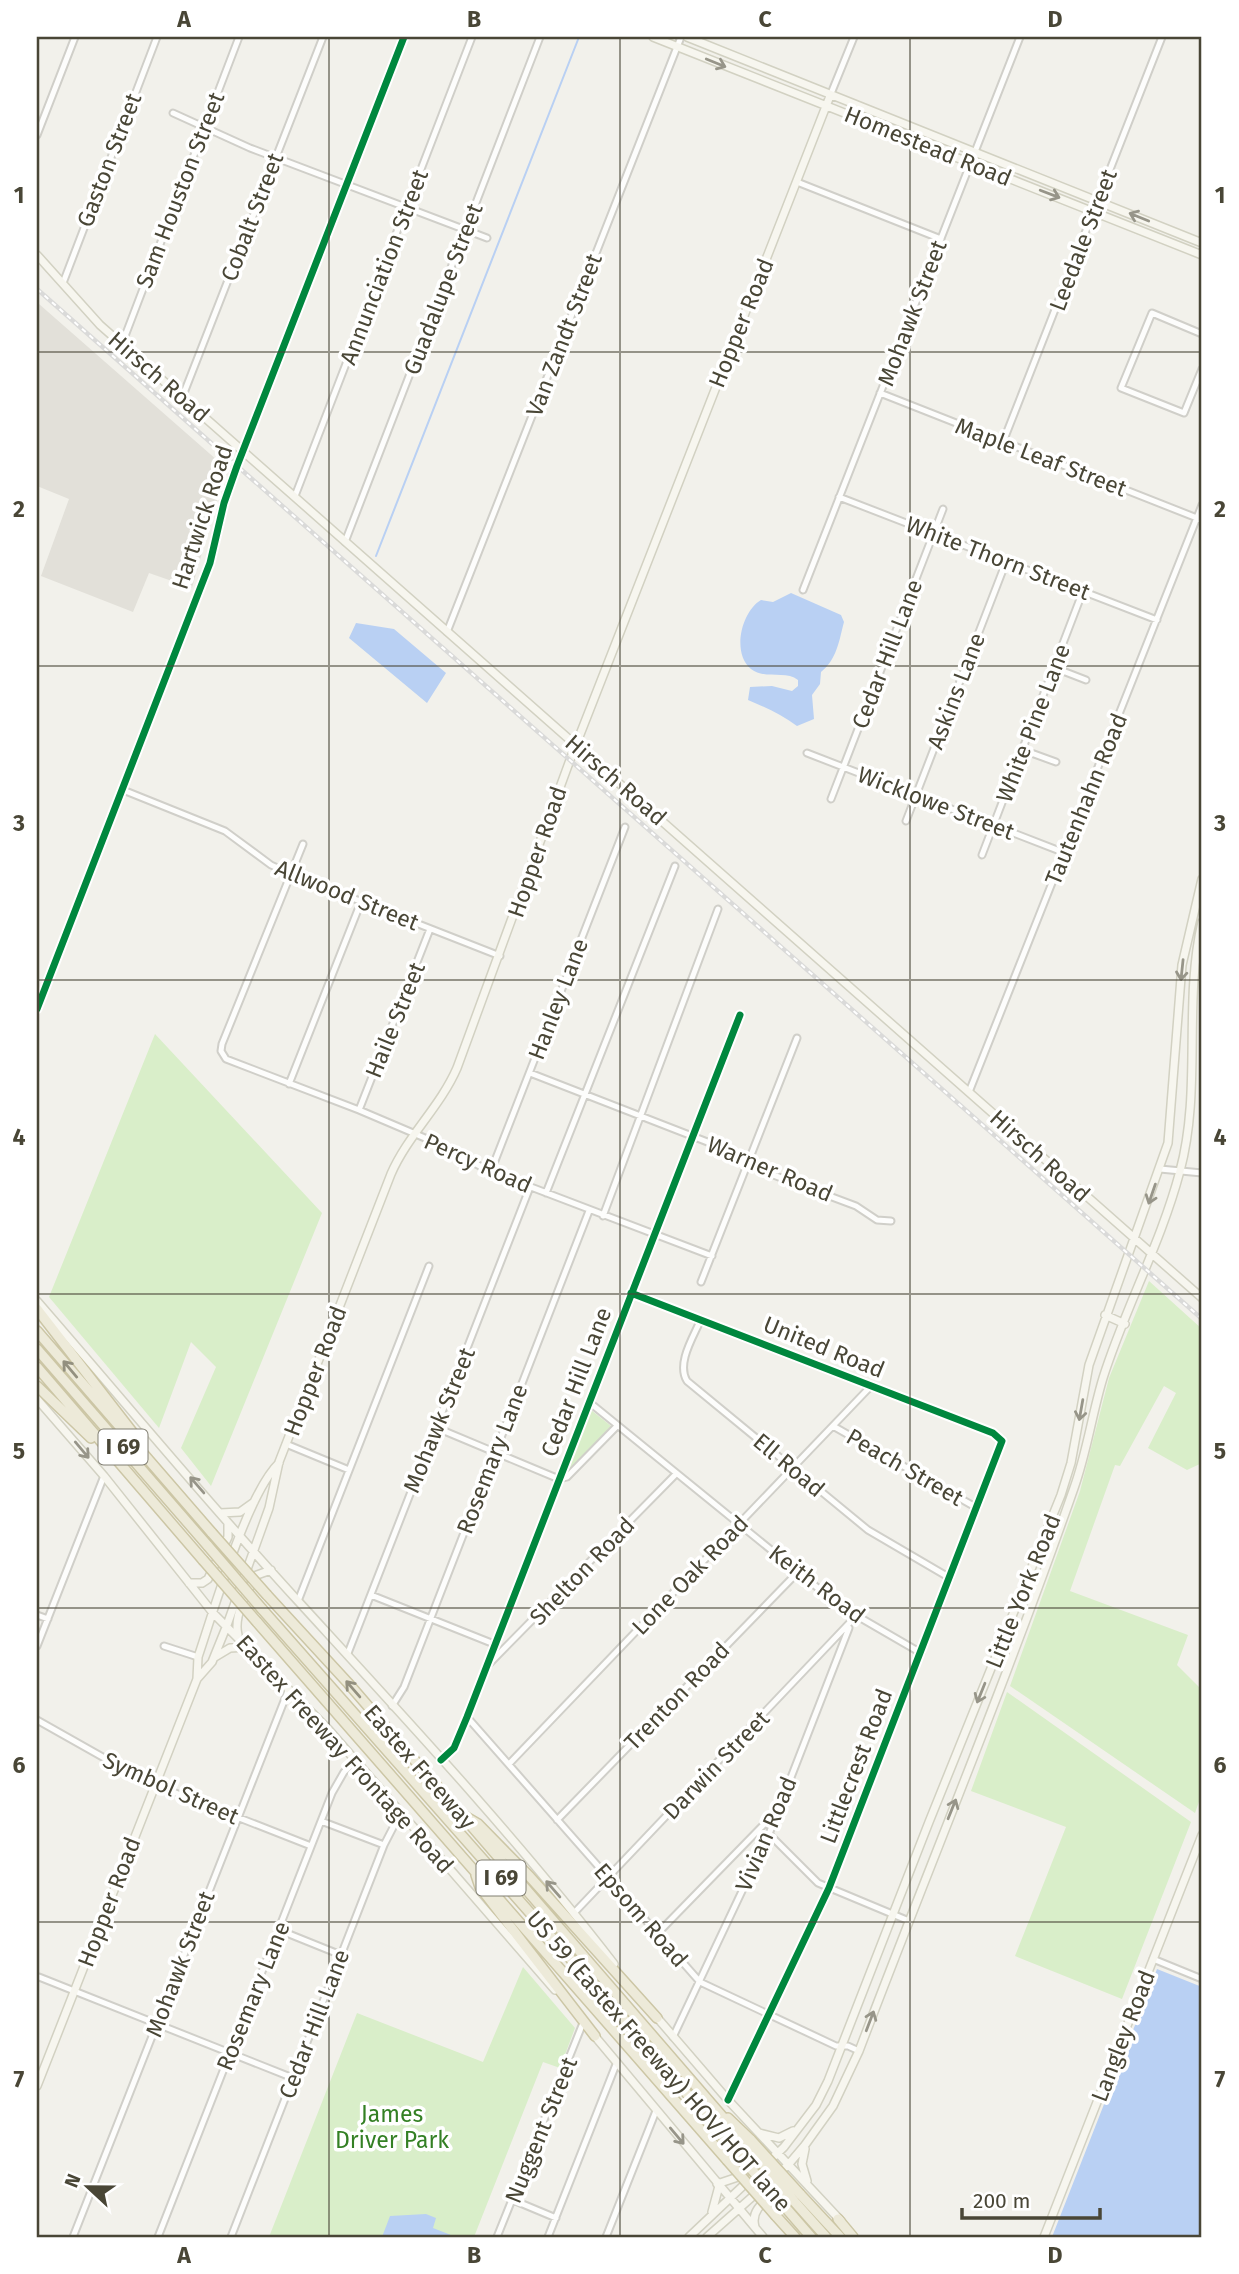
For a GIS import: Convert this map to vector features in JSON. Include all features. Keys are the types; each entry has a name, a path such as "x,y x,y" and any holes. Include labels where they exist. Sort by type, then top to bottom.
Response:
{"highway":[{"path":"37,1308 136,1437 145,1459"},
{"name":"Eastex Freeway","path":"37,1331 145,1459 459,1812 718,2112 755,2139 826,2237"},
{"name":"US 59 (Eastex Freeway) HOV/HOT lane","path":"37,1349 262,1609 627,2022 811,2237"},
{"name":"Eastex Freeway","path":"37,1367 795,2237"},
{"path":"37,1386 153,1500"},
{"path":"459,1812 478,1824 512,1859 657,2018"},
{"path":"474,1870 480,1887 595,2036"},
{"path":"797,2197 840,2237"},
{"path":"838,2219 854,2237"}],"main road":[{"name":"Hartwick Road","path":"37,1009 210,563 224,503 243,451 404,37"},
{"name":"Homestead Road","path":"653,37 1202,255"},
{"name":"Homestead Road","path":"687,37 1198,241"},
{"path":"742,73 746,60"},
{"name":"Hopper Road","path":"37,2087 197,1679 214,1658 228,1625 269,1508 279,1462 391,1174 413,1134 436,1107 450,1083 500,956 576,744 830,96"},
{"path":"904,137 908,126"},
{"path":"1028,186 1033,175"},
{"path":"1190,250 1198,241"},
{"name":"Hirsch Road","path":"37,254 82,307 182,398 1202,1298"},
{"name":"Little York Road","path":"689,2237 778,2153 816,2105 843,2046 929,1822 1061,1495 1071,1463 1089,1365 1168,1143 1182,965 1202,880"},
{"name":"Little York Road","path":"707,2237 788,2165 829,2113 859,2051 1075,1485 1103,1376 1152,1255 1180,1171 1192,1101 1193,998 1202,922"},
{"path":"37,1301 241,1537 441,1759 574,1913 657,2018 728,2100 763,2148 752,2164 735,2178 718,2185 711,2214"},
{"path":"1105,1315 1125,1324"},
{"name":"Eastex Freeway Frontage Road","path":"37,1399 104,1476 213,1612 329,1730 595,2036 764,2237"},
{"name":"Hopper Road","path":"197,1679 198,1657 241,1537 262,1485 279,1462"},
{"path":"220,1513 240,1512 255,1501"},
{"path":"189,1583 202,1583 208,1579 228,1537 227,1520"},
{"path":"240,1640 236,1624 248,1591 257,1575 271,1570"},
{"path":"214,1658 230,1648 247,1647"},
{"path":"929,1822 944,1829"},
{"name":"Langley Road","path":"1044,2237 1202,1835"},
{"path":"816,2105 829,2113"},
{"path":"755,2139 779,2138 800,2127"},
{"path":"755,2139 778,2153 838,2219"},
{"path":"805,2145 802,2164 808,2185"},
{"path":"756,2228 753,2220 757,2209 778,2190 792,2181 808,2185"}],"street":[{"path":"37,135 75,37"},
{"name":"Gaston Street","path":"63,283 157,37"},
{"name":"Sam Houston Street","path":"122,344 239,37"},
{"name":"Cobalt Street","path":"182,398 323,37"},
{"name":"Annunciation Street","path":"295,496 472,37"},
{"name":"Guadalupe Street","path":"345,542 540,37"},
{"name":"Van Zandt Street","path":"447,632 681,37"},
{"name":"Hopper Road","path":"830,96 854,37"},
{"name":"Mohawk Street","path":"803,590 1020,37"},
{"name":"Leedale Street","path":"1003,442 1162,37"},
{"path":"173,113 275,157 487,238"},
{"path":"797,181 941,239"},
{"path":"1202,334 1152,313 1121,388 1184,413 1202,369"},
{"name":"Maple Leaf Street","path":"880,393 1200,519"},
{"name":"White Thorn Street","path":"839,497 1157,620"},
{"name":"Tautenhahn Road","path":"969,1092 1157,620 1200,519 1202,505"},
{"name":"Cedar Hill Lane","path":"831,799 943,509"},
{"name":"Askins Lane","path":"906,821 1006,562"},
{"name":"White Pine Lane","path":"982,855 1083,591"},
{"path":"1055,668 1086,680"},
{"path":"1023,750 1056,762"},
{"name":"Wicklowe Street","path":"807,753 1065,853"},
{"name":"Allwood Street","path":"123,790 225,831 271,865 291,874 500,956"},
{"name":"Hanley Lane","path":"492,1171 625,827"},
{"path":"291,874 303,844"},
{"path":"546,1193 675,866"},
{"name":"Percy Road","path":"291,874 220,1051 226,1059 359,1110 492,1171 589,1211 712,1256"},
{"path":"289,1084 360,902"},
{"path":"603,1216 718,909"},
{"name":"Haile Street","path":"359,1110 430,929"},
{"path":"1188,931 1201,932"},
{"name":"Cedar Hill Lane","path":"441,1759 454,1748 467,1717 740,1015"},
{"path":"701,1282 797,1038"},
{"name":"Warner Road","path":"530,1073 746,1157 752,1167 856,1206 877,1220 891,1221"},
{"path":"1160,1169 1202,1172"},
{"name":"Mohawk Street","path":"348,1653 530,1187"},
{"name":"Rosemary Lane","path":"392,1706 400,1696 589,1211"},
{"path":"298,1601 429,1266"},
{"name":"United Road","path":"631,1293 993,1433 1000,1439"},
{"name":"Ell Road","path":"701,1319 684,1363 685,1377 868,1530 950,1578"},
{"name":"Lone Oak Road","path":"509,1764 871,1386"},
{"name":"Keith Road","path":"589,1402 797,1573 856,1616 921,1653"},
{"path":"437,1428 559,1479 567,1477 617,1426"},
{"name":"Peach Street","path":"833,1426 977,1508"},
{"name":"Littlecrest Road","path":"728,2100 829,1888 999,1451 1000,1439"},
{"path":"286,1444 349,1470"},
{"name":"Shelton Road","path":"486,1667 676,1474"},
{"path":"37,1646 104,1476"},
{"name":"Trenton Road","path":"557,1820 797,1573"},
{"path":"371,1595 494,1644"},
{"path":"37,1615 48,1619"},
{"name":"Darwin Street","path":"574,1913 849,1628 856,1616"},
{"name":"Vivian Road","path":"673,2037 769,1834 849,1628"},
{"path":"164,1646 198,1657"},
{"name":"Mohawk Street","path":"72,2237 288,1691"},
{"name":"Epsom Road","path":"467,1717 700,1982 836,2046 859,2051"},
{"name":"Symbol Street","path":"37,1720 106,1761 155,1785 311,1846"},
{"name":"Rosemary Lane","path":"158,2237 321,1821 338,1782 356,1761"},
{"name":"Cedar Hill Lane","path":"231,2237 384,1845 401,1812"},
{"path":"657,1934 776,1812"},
{"path":"321,1821 384,1845"},
{"path":"769,1834 808,1875 829,1888 909,1922"},
{"path":"279,1930 341,1955"},
{"path":"1153,1959 1202,1979"},
{"path":"39,1977 293,2078"},
{"name":"Nuggent Street","path":"497,2237 583,2023"},
{"path":"548,2237 617,2062"},
{"path":"606,2237 656,2111"},
{"path":"513,2200 555,2217"}],"shaded area":[{"path":"39,304 226,468 192,588 149,573 133,612 41,576 69,499 37,486"}],"green space":[{"path":"155,1034 322,1213 211,1486 181,1448 216,1367 191,1342 159,1428 49,1297"},
{"path":"1149,1281 1202,1329 1202,1463 1187,1470 1148,1448 1176,1393 1164,1386 1120,1466 1115,1465 1070,1591 1188,1635 1177,1665 1202,1690 1202,1793 1195,1813 1010,1686 1080,1491 1109,1378"},
{"path":"591,1410 611,1426 566,1474"},
{"path":"1007,1692 1191,1822 1122,1999 1015,1956 1066,1827 971,1791"},
{"name":"James Driver Park","path":"523,1967 575,2028 560,2068 543,2062 474,2237 269,2237 357,2013 483,2062"}],"water":[{"path":"791,593 841,615 844,622 834,655 821,672 820,684 812,695 814,719 797,726 748,700 750,687 772,686 792,691 798,686 798,680 787,676 762,674 751,669 741,653 740,643 744,622 754,605 761,600 773,602"},
{"path":"356,623 394,629 446,673 427,703 349,638"},
{"path":"1157,1969 1202,1987 1202,2237 1052,2237"},
{"path":"426,2214 436,2218 433,2228 456,2237 382,2237 390,2216"}],"waterway":[{"path":"376,556 579,37"}],"railway":[{"path":"37,289 1202,1319"}],"cycle path":[{"path":"37,1009 210,563 224,503 237,466 404,37"},
{"path":"441,1760 454,1748 467,1717 740,1015"},
{"path":"631,1293 993,1433 1002,1441 829,1888 728,2100"}]}
